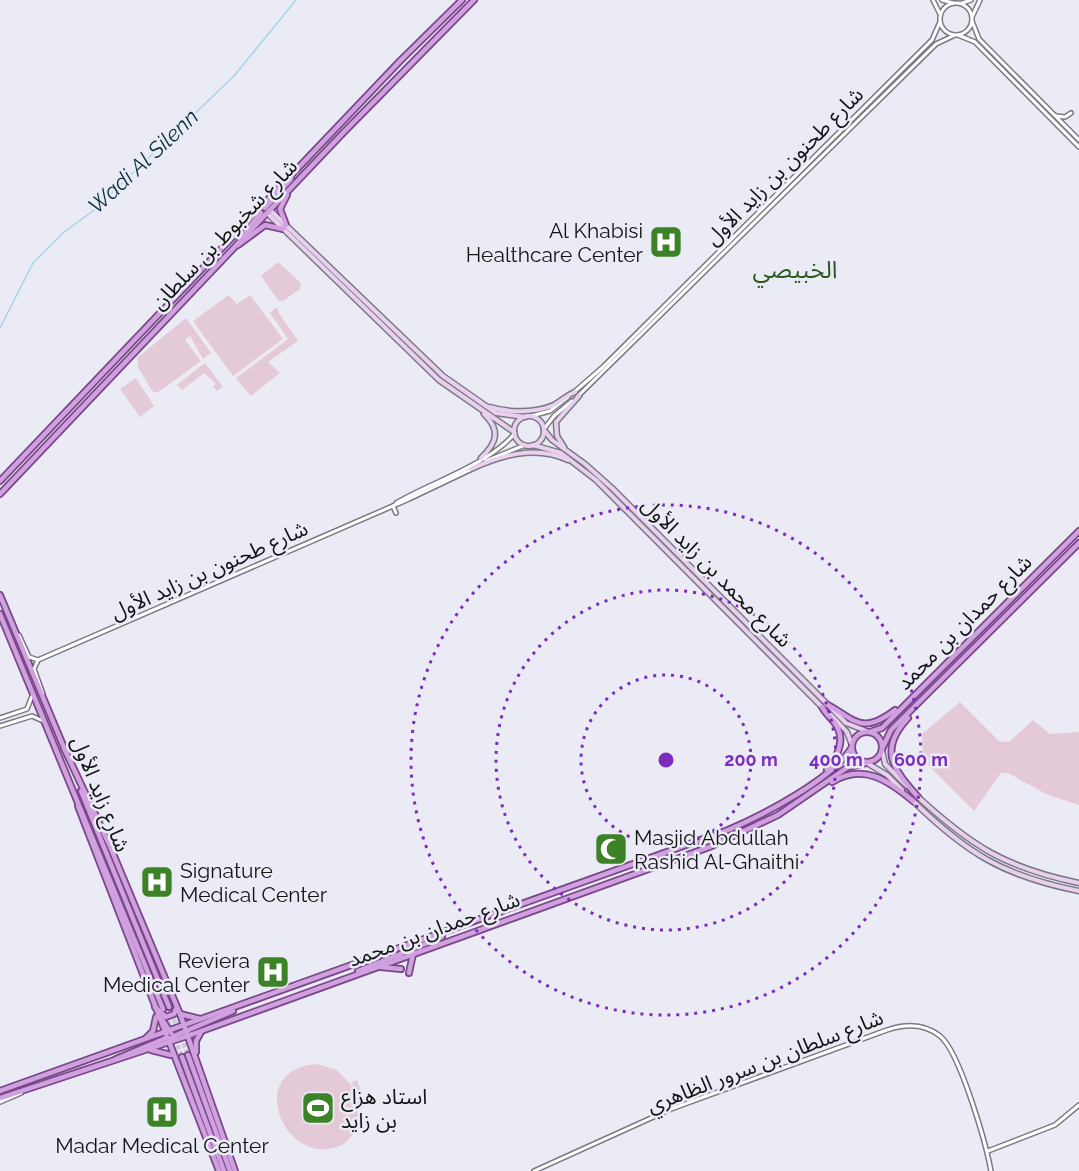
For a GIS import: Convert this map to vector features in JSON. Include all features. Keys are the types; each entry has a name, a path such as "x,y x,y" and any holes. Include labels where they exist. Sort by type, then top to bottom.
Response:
{"main road":[{"name":"شارع شخبوط بن سلطان","path":"0,494 233,248 266,211 293,174 462,0"},
{"name":"شارع شخبوط بن سلطان","path":"9,473 474,0"},
{"path":"266,211 285,227 306,245 426,362 483,405 501,415 531,416 540,420 544,430 540,441 533,445 525,445 518,440 514,432 439,380 288,234 285,227 280,213 281,205 296,182"},
{"path":"233,248 265,225 285,227"},
{"path":"288,234 303,246 306,245"},
{"path":"483,405 504,411 542,408 575,392"},
{"path":"567,450 557,436 556,423 579,396"},
{"path":"481,411 492,422 496,433 494,444 481,458"},
{"path":"514,432 518,421 525,417"},
{"name":"شارع محمد بن زايد الأول","path":"544,430 552,440 612,488 824,705 847,732 852,746"},
{"name":"شارع محمد بن زايد الأول","path":"533,445 555,449 575,463 611,494 824,705 850,726 869,732"},
{"path":"471,469 500,457 538,452 552,453 575,463"},
{"path":"0,480 9,473"},
{"path":"0,486 9,473"},
{"name":"شارع حمدان بن محمد","path":"869,732 882,728 1079,531"},
{"name":"شارع حمدان بن محمد","path":"882,749 889,733 1079,543"},
{"name":"شارع زايد الأول","path":"0,594 169,1007"},
{"name":"شارع زايد الأول","path":"0,614 163,1009"},
{"path":"824,705 849,720 867,724 885,718 914,696"},
{"path":"918,797 894,765 891,748 897,730 919,703"},
{"path":"824,705 837,726 840,739 838,753 825,774"},
{"path":"1079,883 1039,874 992,854 958,833 888,768 882,759 879,738 869,732 858,736 852,746 856,758 887,775 952,838 992,863 1038,882 1079,891"},
{"name":"شارع حمدان بن محمد","path":"0,1100 148,1049 169,1036 186,1031 203,1019 728,830 773,808 825,774 844,759 852,746"},
{"path":"64,748 109,844 177,1006 235,1171"},
{"path":"867,763 878,758 882,749"},
{"name":"شارع حمدان بن محمد","path":"0,1091 143,1040 186,1031 202,1031 731,838 778,815 848,767 867,763"},
{"path":"811,794 842,777 863,773 891,782 913,801"},
{"path":"72,786 87,832 155,1007 169,1036 173,1057 219,1171"},
{"path":"398,959 402,953 434,941 447,933"},
{"path":"355,975 360,969 396,956 400,949"},
{"path":"409,974 412,954"},
{"path":"376,967 401,969"},
{"path":"155,1007 168,1017 174,1014 177,1006"},
{"path":"143,1040 153,1031 155,1007"},
{"path":"114,1061 122,1054 223,1017 238,1007"},
{"path":"156,1014 169,1036"},
{"path":"180,1014 203,1019"},
{"path":"196,1058 196,1041 202,1031"},
{"path":"148,1049 167,1052 173,1057"},
{"path":"224,1171 185,1056 230,1171"}],"street":[{"path":"933,0 945,31 975,42 1079,147"},
{"path":"942,0 967,8 979,39 1079,140"},
{"path":"940,20 945,8 971,0"},
{"path":"956,35 967,30 980,0"},
{"name":"شارع طحنون بن زايد الأول","path":"531,416 554,408 603,367 932,40 940,20"},
{"name":"شارع طحنون بن زايد الأول","path":"544,430 554,416 579,396 936,44 956,35"},
{"path":"1052,113 1062,118 1071,113"},
{"name":"شارع طحنون بن زايد الأول","path":"393,506 506,443 514,432"},
{"name":"شارع طحنون بن زايد الأول","path":"38,660 393,506 504,452 525,445"},
{"path":"393,506 396,513"},
{"path":"15,632 29,657 38,660 34,669 42,688 43,698"},
{"path":"0,718 27,709 31,702 32,691"},
{"path":"0,726 32,716 46,724"},
{"name":"شارع سلطان بن سرور الظاهري","path":"534,1171 671,1109 886,1030 912,1025 929,1029 947,1043 987,1151 991,1171"},
{"path":"987,1151 1055,1125 1079,1105"}],"shaded area":[{"path":"278,262 301,283 300,289 283,301 278,300 261,276"},
{"path":"229,295 237,304 250,295 283,339 233,376 193,321"},
{"path":"277,307 298,341 268,362 280,373 251,396 236,378 288,339 270,313"},
{"path":"186,318 211,353 203,359 190,336 185,340 201,361 157,393 152,391 138,367 137,358"},
{"path":"205,363 223,387 217,391 213,386 216,384 204,373 182,390 177,385"},
{"path":"136,378 154,406 140,417 120,389"},
{"path":"960,702 1000,742 1010,741 1033,720 1050,734 1079,732 1079,805 1048,795 1008,773 1001,773 974,811 923,760 922,734"},
{"name":"استاد هزاع بن زايد","path":"317,1064 337,1070 353,1087 352,1082 357,1080 361,1091 356,1093 357,1096 362,1095 366,1106 361,1108 358,1103 356,1127 347,1141 342,1145 321,1149 304,1144 289,1132 280,1116 277,1099 281,1082 294,1070"}],"waterway":[{"name":"Wadi Al Silenn","path":"0,328 33,263 64,232 93,211 234,76 296,0"}],"tunnel":[{"path":"169,1007 188,1055"},
{"path":"163,1009 182,1057"}],"place":[{"name":"Al Khabisi Healthcare Center","path":"666,242"},
{"name":"Masjid Abdullah Rashid Al-Ghaithi","path":"611,849"},
{"name":"Signature Medical Center","path":"157,882"},
{"name":"Reviera Medical Center","path":"273,972"},
{"name":"استاد هزاع بن زايد","path":"318,1108"},
{"name":"Madar Medical Center","path":"162,1112"}],"district":[{"name":"الخبيصي","path":"795,269"}]}
